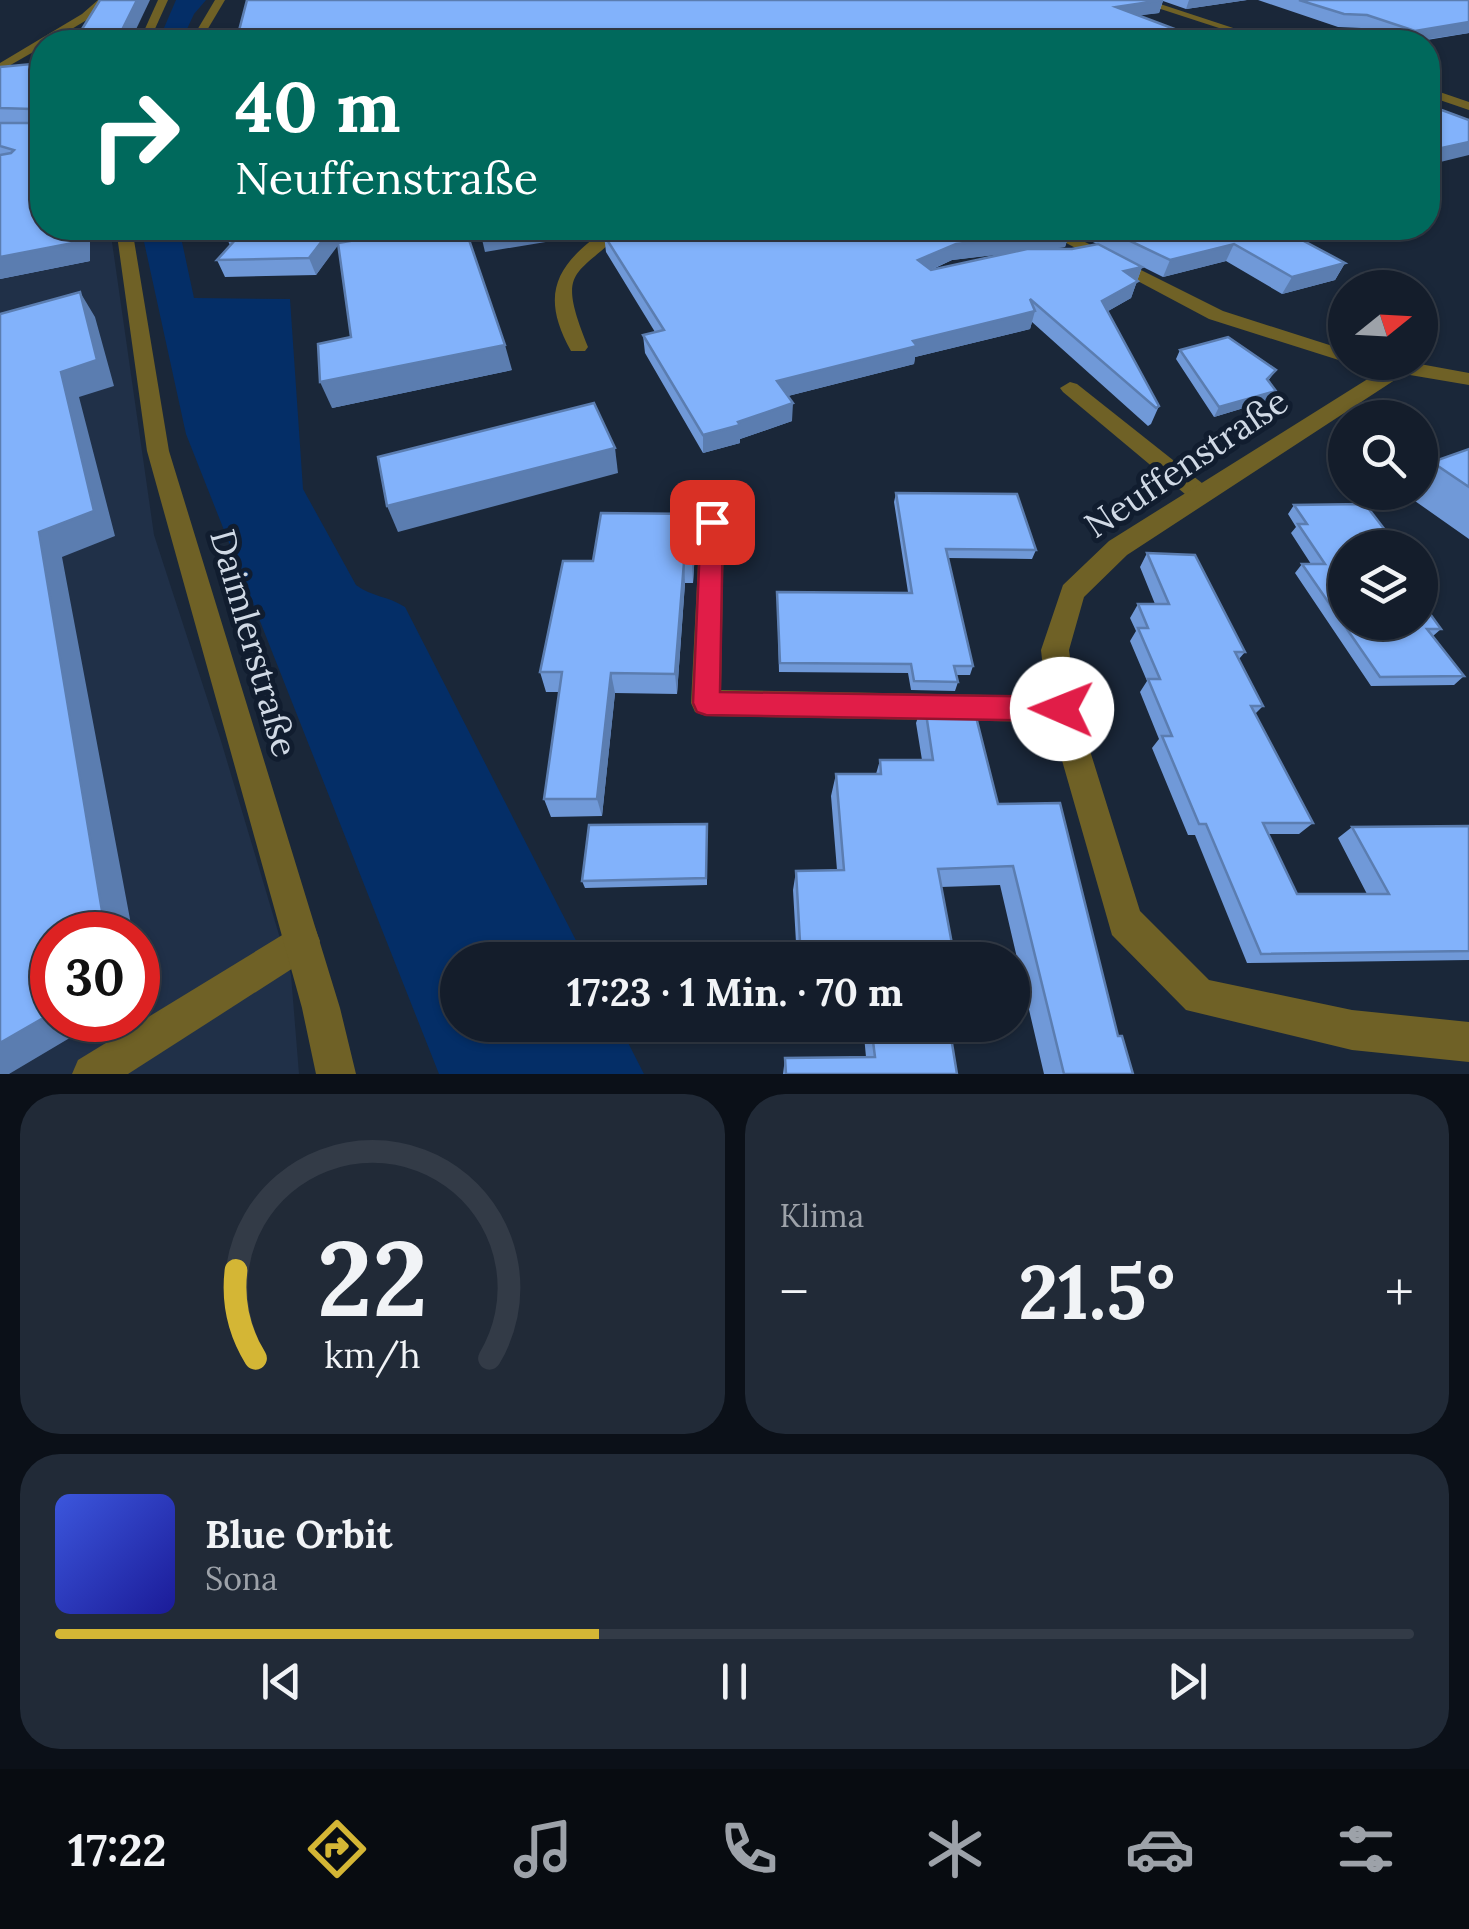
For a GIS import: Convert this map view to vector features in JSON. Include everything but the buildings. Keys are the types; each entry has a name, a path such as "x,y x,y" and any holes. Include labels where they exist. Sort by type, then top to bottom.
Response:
{"street":[{"path":"63,30 104,0"},
{"path":"149,30 163,0"},
{"path":"202,30 220,0"},
{"path":"1138,0 1233,30"},
{"path":"0,68 30,50"},
{"path":"1440,96 1469,106"},
{"name":"Daimlerstraße","path":"126,240 158,450 302,940 336,1074"},
{"path":"578,347 562,309 564,276 578,258 602,240"},
{"path":"1068,240 1216,315 1328,351"},
{"path":"1067,257 1091,252"},
{"path":"1438,375 1469,380"},
{"name":"Neuffenstraße","path":"1363,380 1118,548 1072,592 1055,650 1062,709 1124,922 1199,998 1352,1030 1469,1042"},
{"path":"1070,388 1198,493"},
{"path":"712,522 706,703 1062,709"},
{"path":"92,1074 302,940"}],"shaded area":[{"path":"176,0 206,0 187,30 163,30"},
{"path":"0,137 30,202 30,240 112,240 154,535 291,975 299,1074 0,1074"},
{"path":"144,240 182,240 194,298 290,299 303,489 356,585 405,607 577,942 440,942 440,1042 628,1042 644,1074 439,1074 186,434"}],"route":[{"path":"712,522 706,703 1062,709"}]}
